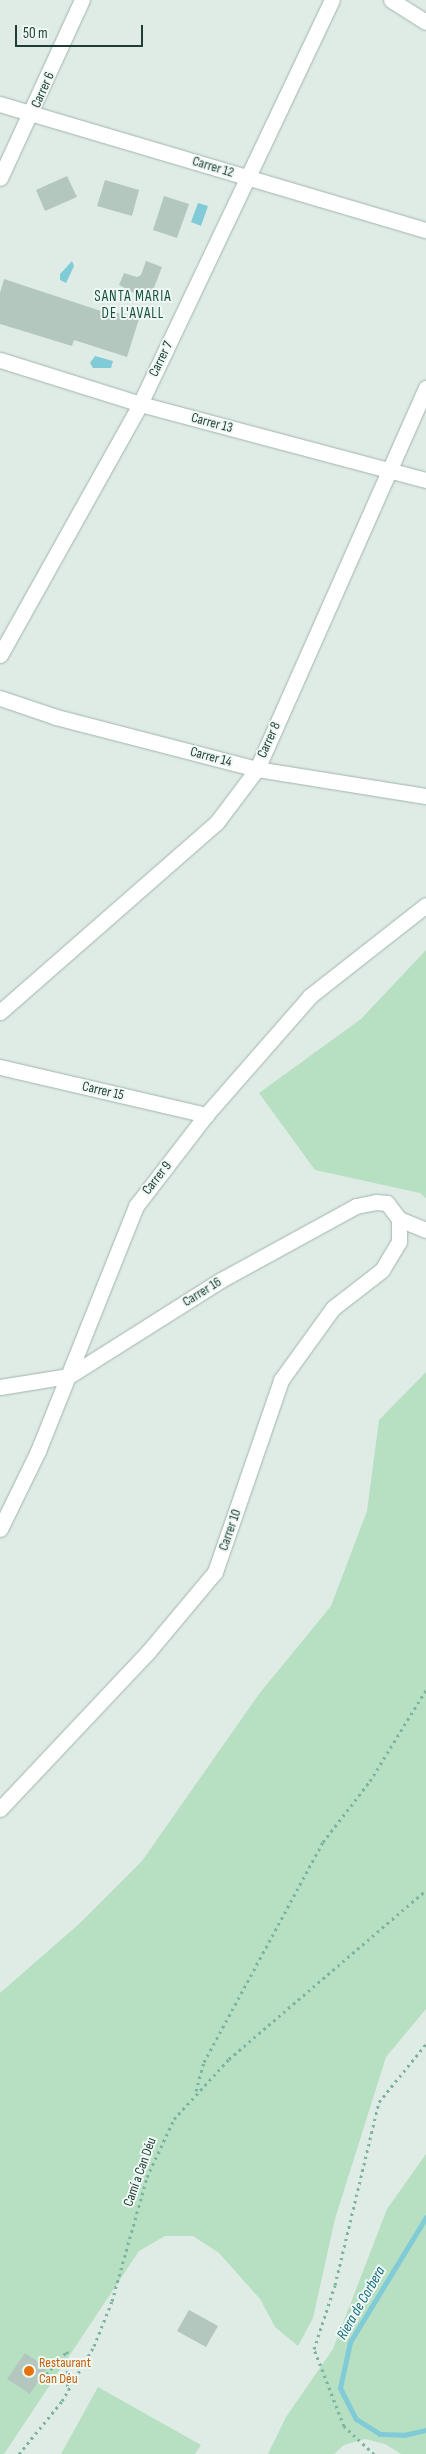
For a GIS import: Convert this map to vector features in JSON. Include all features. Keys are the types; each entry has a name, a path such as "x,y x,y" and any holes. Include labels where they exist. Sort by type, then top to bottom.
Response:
{"street":[{"name":"Carrer 6","path":"0,178 33,112 82,0"},
{"name":"Carrer 7","path":"0,654 140,404 332,0"},
{"path":"391,0 426,22"},
{"name":"Carrer 12","path":"0,104 33,112 426,230"},
{"name":"Carrer 13","path":"0,360 140,404 426,480"},
{"name":"Carrer 8","path":"0,1012 216,822 256,769 388,469 426,388"},
{"name":"Carrer 14","path":"0,698 56,717 256,769 426,796"},
{"name":"Carrer 9","path":"0,1529 38,1451 136,1206 206,1115 310,996 426,905"},
{"name":"Carrer 15","path":"0,1067 206,1115"},
{"name":"Carrer 16","path":"0,1387 68,1376 220,1280 356,1206 376,1202 387,1204 399,1220"},
{"path":"399,1220 426,1230"},
{"name":"Carrer 10","path":"0,1809 148,1652 215,1572 281,1380 333,1308 382,1270 399,1242 399,1220"}],"path":[{"path":"195,2094 204,2062 323,1842 381,1764 426,1690"},
{"name":"Camí a Can Déu","path":"19,2454 68,2390 94,2346 112,2301 147,2177 159,2146 174,2119 229,2059 426,1890"},
{"path":"374,2454 344,2426 314,2349 335,2285 379,2102 426,2044"},
{"path":"42,2379 67,2351 68,2390"}],"green space":[{"path":"426,950 426,1198 420,1193 315,1170 259,1093 361,1019"},
{"path":"426,1372 426,2009 386,2057 335,2219 313,2318 298,2346 275,2327 260,2299 219,2253 193,2236 165,2236 139,2251 4,2454 0,2454 0,1993 79,1924 142,1861 259,1694 331,1606 367,1511 379,1420"},
{"path":"426,2154 426,2454 401,2454 385,2444 365,2439 344,2445 334,2454 268,2454 286,2417 333,2349 387,2209"},
{"path":"98,2387 201,2445 195,2454 61,2454"}],"water":[{"path":"198,203 208,206 201,226 191,222"},
{"path":"72,261 74,266 66,283 60,280 60,274"},
{"path":"95,356 113,361 111,368 93,368 90,363"}],"building":[{"path":"67,176 77,197 45,211 36,190"},
{"path":"105,180 139,190 132,216 97,206"},
{"path":"164,196 189,204 177,238 153,230"},
{"path":"146,261 162,267 149,301 119,285 124,273 137,277 141,275"},
{"path":"4,279 107,313 108,310 139,319 127,357 74,340 72,346 0,324 0,293"},
{"path":"189,2310 218,2326 206,2347 177,2331"},
{"name":"Restaurant Can Déu","path":"25,2353 47,2368 30,2394 7,2379"}],"waterway":[{"name":"Riera de Corbera","path":"426,2217 350,2342 340,2388 356,2419 380,2434 404,2435 426,2430"}],"place":[{"name":"Restaurant Can Déu","path":"29,2371"}],"district":[{"name":"SANTA MARIA DE L'AVALL","path":"133,304"}]}
